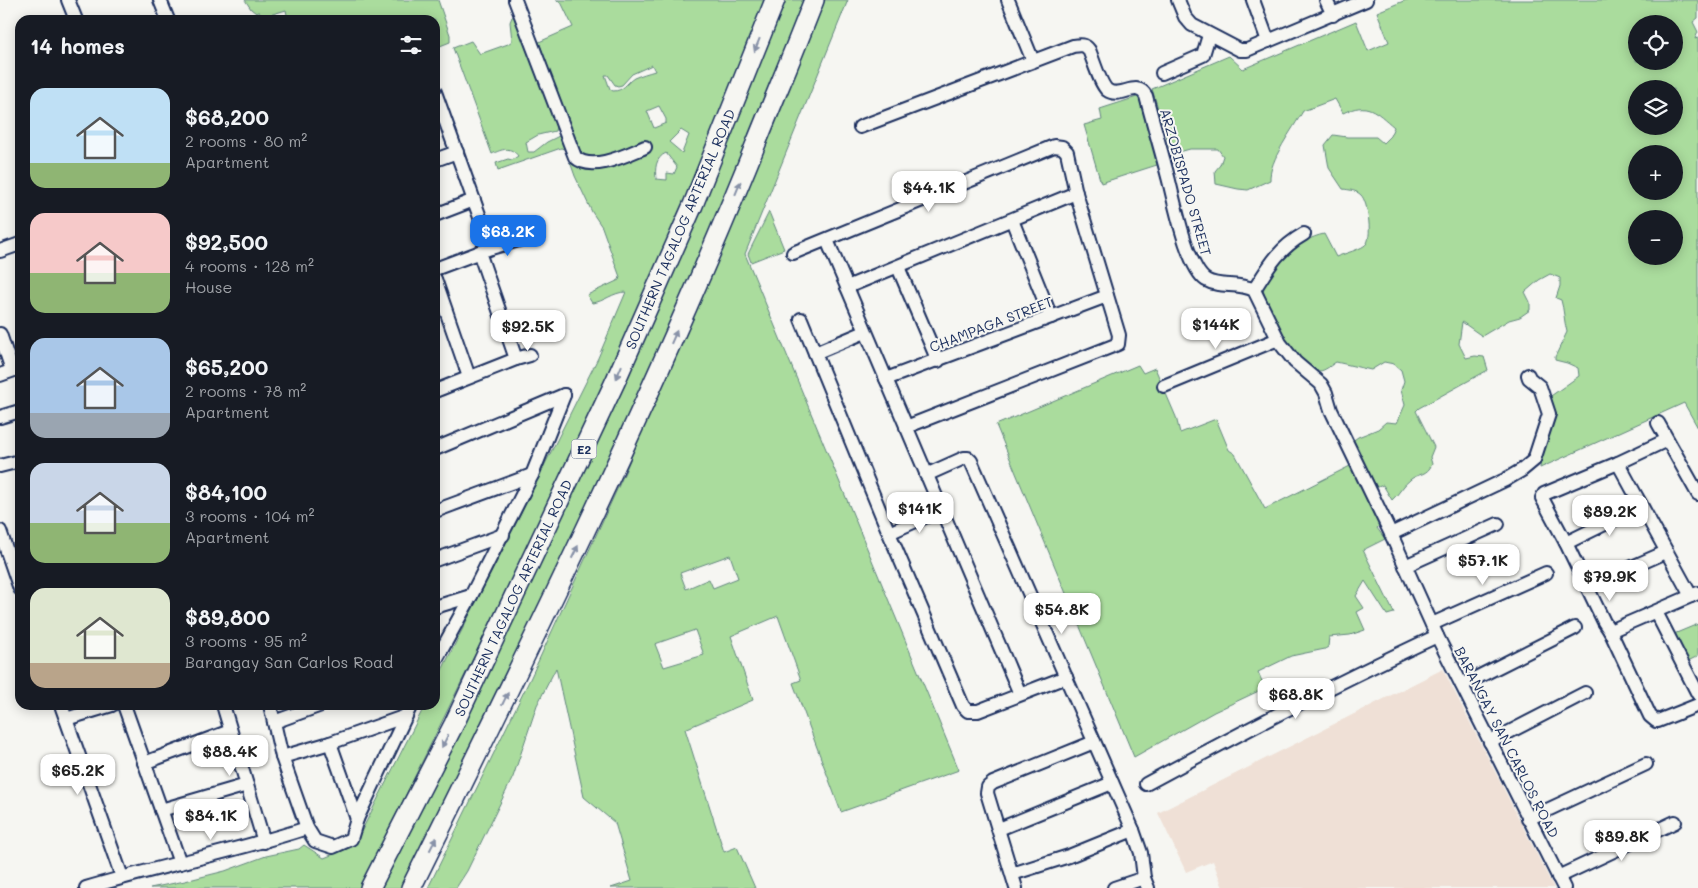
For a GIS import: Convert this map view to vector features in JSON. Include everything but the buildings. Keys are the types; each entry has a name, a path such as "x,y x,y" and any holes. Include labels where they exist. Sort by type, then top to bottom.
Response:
{"highway":[{"name":"SOUTHERN TAGALOG ARTERIAL ROAD","path":"370,888 454,724 615,382 692,205 775,0"},
{"name":"E2","path":"411,888 486,738 647,398 721,232 814,0"}],"street":[{"path":"68,0 74,15"},
{"path":"160,0 166,15"},
{"path":"515,0 575,158 583,162 601,162 620,158 645,147"},
{"path":"1008,0 1033,61"},
{"path":"1178,0 1188,21 1209,35 1240,50 1248,50 1366,0"},
{"path":"1253,0 1268,42"},
{"path":"1326,0 1332,15"},
{"path":"1162,73 1202,55 1209,35"},
{"name":"ARZOBISPADO STREET","path":"860,127 1073,46 1083,45 1089,50 1103,86 1107,90 1118,93 1135,89 1143,91 1146,96 1180,224 1196,268 1202,277 1211,282 1242,285 1254,290"},
{"path":"440,108 474,200 485,250 516,359"},
{"path":"793,253 1054,146 1062,147 1067,152 1076,193 1119,335 1118,344 906,427"},
{"path":"440,158 457,152"},
{"path":"848,287 1076,193"},
{"path":"440,213 474,200"},
{"path":"1012,220 1051,317"},
{"path":"1304,234 1287,244 1273,259 1254,290 1278,339 1295,362 1321,384 1331,410 1391,534 1434,630"},
{"path":"440,267 485,250 519,240"},
{"path":"827,240 940,510 1020,694"},
{"path":"0,251 15,246"},
{"path":"898,267 938,361"},
{"path":"440,294 469,377"},
{"name":"CHAMPAGA STREET","path":"886,379 1107,296"},
{"path":"801,319 889,533 966,709 978,711 1066,677"},
{"path":"815,352 865,332"},
{"path":"0,334 11,371"},
{"path":"1164,386 1278,339"},
{"path":"440,389 530,355"},
{"path":"1391,534 1505,480 1534,460 1549,414 1540,387 1528,375"},
{"path":"440,447 564,395 532,475 472,596 440,653"},
{"path":"0,417 15,412"},
{"path":"1658,423 1698,494"},
{"path":"1667,440 1542,495 1543,501 1566,543 1653,719 1658,721 1698,705"},
{"path":"926,474 964,458 968,458 971,461 1133,830 1142,857 1146,883 1114,888"},
{"path":"0,466 15,462"},
{"path":"1610,631 1695,595 1666,552 1618,463"},
{"path":"440,509 532,475"},
{"path":"1566,543 1641,506"},
{"path":"889,533 940,510"},
{"path":"1405,566 1498,524"},
{"path":"0,531 15,559"},
{"path":"440,558 503,535"},
{"path":"1588,587 1666,552"},
{"path":"1146,784 1356,674 1434,630 1546,573"},
{"path":"440,606 472,596"},
{"path":"1656,612 1698,694"},
{"path":"1462,685 1575,628"},
{"name":"BARANGAY SAN CARLOS ROAD","path":"1434,630 1561,883"},
{"path":"1490,742 1585,693"},
{"path":"63,710 122,878"},
{"path":"66,719 96,710"},
{"path":"126,710 180,863"},
{"path":"224,710 264,842"},
{"path":"271,710 282,757 307,828 316,841 333,847 351,839 357,819 409,710"},
{"path":"274,722 307,710"},
{"path":"282,757 330,742 409,710"},
{"path":"144,763 230,731"},
{"path":"330,742 357,819"},
{"path":"1016,888 987,793 990,785 1094,742"},
{"path":"1528,820 1646,764"},
{"path":"999,829 1112,783"},
{"path":"161,810 247,785"},
{"path":"1561,883 1675,822"},
{"path":"86,888 264,842 307,828"},
{"path":"1012,874 1069,856 1133,830"}],"shaded area":[{"path":"1443,669 1554,888 1223,888 1213,861 1186,872 1158,813"}],"green space":[{"path":"245,0 438,0 450,35 450,42 440,46 440,15 287,15 286,10 270,15 261,15 251,9"},
{"path":"556,0 767,0 709,146 627,336 484,636 360,888 150,888 225,871 266,856 299,849 304,845 324,858 354,846 422,710 440,710 440,674 598,358 626,292 621,292 592,303 587,295 619,280 620,277 602,227 592,212 569,159 617,155 580,158 539,42 573,27 561,2","holes":["652,65 655,71 634,78 617,91 610,89 605,75 608,75 615,85 618,86 622,85 632,74","659,106 666,119 666,123 654,128 647,111","681,130 689,135 682,153 669,142","666,153 677,167 674,174 667,173 667,180 656,179 656,164 662,155"]},
{"path":"783,0 809,0 641,396 405,888 380,888"},
{"path":"825,0 848,0 745,254 959,770 841,812 793,683 801,680 778,616 731,636 753,700 685,729 724,852 737,847 755,888 611,888 632,881 615,823 584,797 556,668 537,705 513,777 467,871 456,888 428,888 531,677 625,472 722,251","holes":["730,555 738,578 713,588 709,579 686,589 680,573","695,630 704,655 664,667 655,644"]},
{"path":"1406,0 1698,0 1698,18 1693,22 1698,32 1695,39 1698,38 1698,428 1684,403 1540,468 1548,398 1579,376 1578,368 1555,360 1567,332 1561,300 1556,298 1560,286 1560,278 1550,274 1539,280 1525,292 1530,302 1530,310 1520,317 1509,320 1482,336 1462,322 1459,344 1466,358 1484,357 1488,370 1416,411 1434,447 1430,457 1432,464 1428,471 1411,479 1392,500 1383,485 1373,489 1351,442 1378,429 1386,422 1397,423 1405,405 1401,390 1404,381 1401,370 1394,364 1384,362 1371,370 1336,362 1321,371 1310,368 1301,361 1284,338 1270,310 1263,289 1266,279 1278,261 1305,241 1324,234 1336,257 1367,243 1369,226 1366,204 1357,192 1343,189 1329,168 1325,145 1333,135 1376,137 1383,143 1390,136 1394,127 1376,112 1365,108 1343,113 1335,99 1303,111 1277,154 1273,163 1270,180 1248,190 1238,189 1216,184 1215,171 1220,165 1223,156 1218,149 1190,149 1172,154 1152,89 1229,56 1243,69 1356,21 1368,51 1389,42 1377,12"},
{"path":"515,15 556,127 555,131 538,135 526,142 528,152 534,152 559,136 567,153 561,148 498,170 496,163 508,159 512,160 518,156 506,149 492,154 453,48 471,41 480,54 508,44 512,41 510,22"},
{"path":"1140,96 1160,164 1101,183 1084,125 1102,120 1100,109"},
{"path":"769,212 784,249 751,262 748,254"},
{"path":"1138,365 1143,373 1155,368 1176,417 1180,433 1216,419 1229,450 1235,454 1265,509 1352,465 1380,525 1377,528 1385,539 1363,550 1394,613 1387,615 1365,581 1356,596 1364,608 1357,612 1365,630 1350,635 1329,637 1328,647 1325,649 1291,656 1258,672 1265,688 1214,712 1134,757 996,425"},
{"path":"1698,624 1698,656 1686,662 1674,634"}]}
